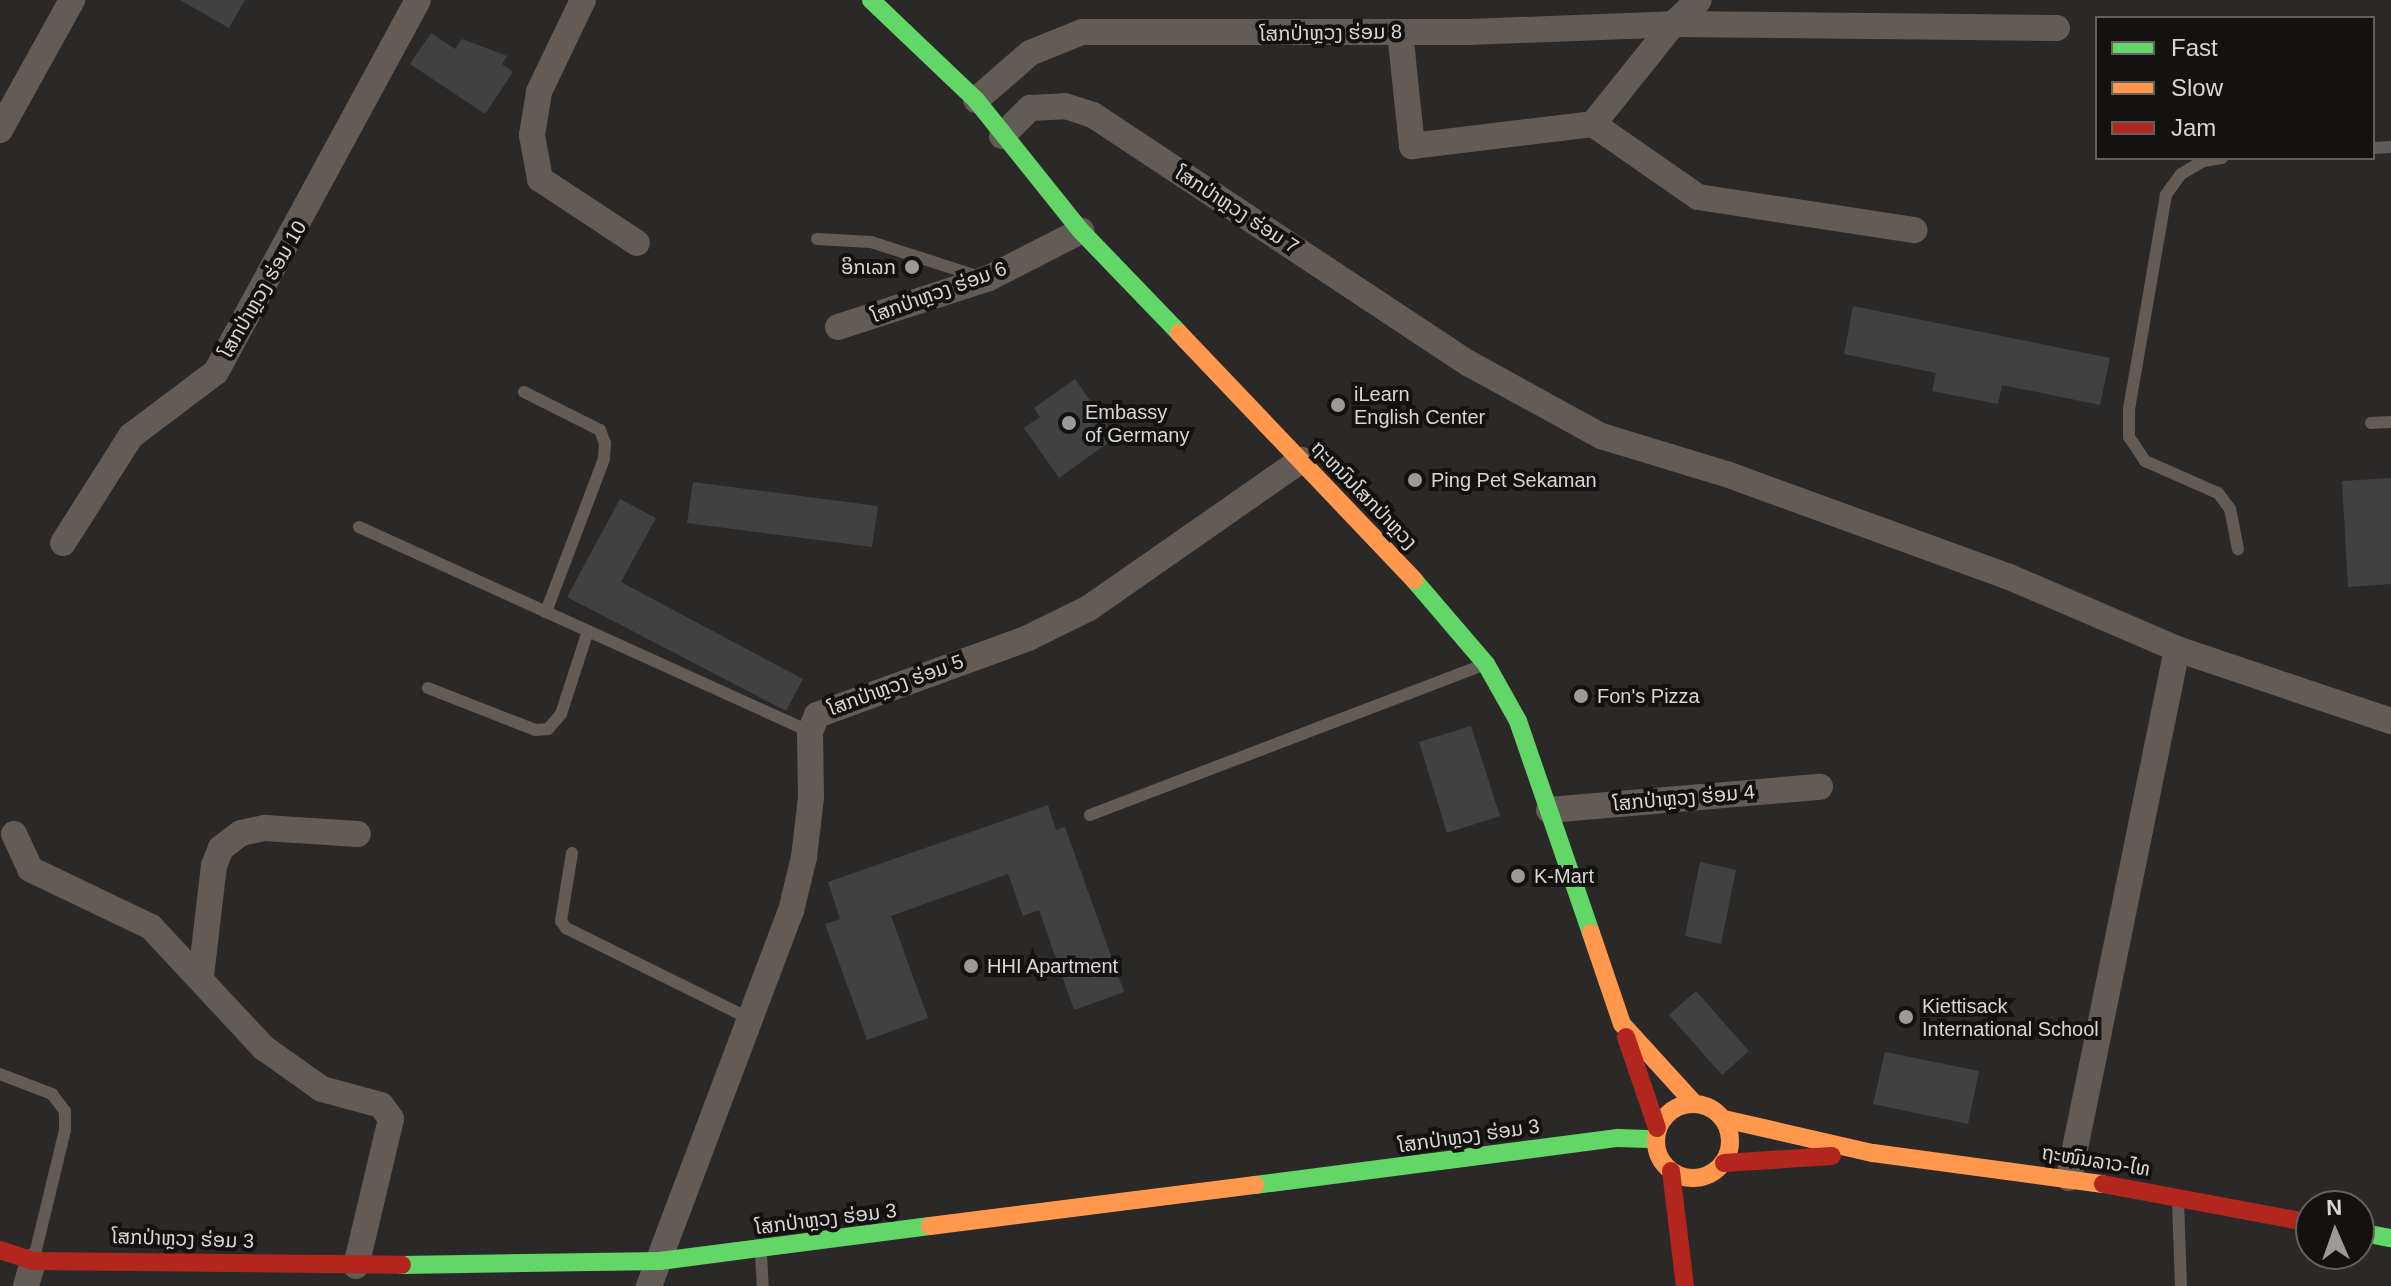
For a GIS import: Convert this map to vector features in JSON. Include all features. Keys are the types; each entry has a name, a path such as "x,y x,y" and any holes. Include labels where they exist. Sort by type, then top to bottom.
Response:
{"street":[{"path":"0,130 72,0"},
{"name":"ໂສກປ່າຫຼວງ ຮ່ອມ 10","path":"63,543 131,436 216,372 418,0"},
{"path":"583,0 539,92 532,135 540,179 637,243"},
{"name":"ຖະຫນົນໂສກປ່າຫຼວງ","path":"871,0 976,100 1081,231 1301,460 1486,664 1518,721 1622,1024 1694,1103"},
{"path":"1593,124 1673,24 1699,0"},
{"name":"ໂສກປ່າຫຼວງ ຮ່ອມ 8","path":"976,100 1030,53 1082,32 1400,32 1673,24 2057,28"},
{"path":"1400,32 1412,146 1593,124 1698,197 1914,230"},
{"name":"ໂສກປ່າຫຼວງ ຮ່ອມ 7","path":"1002,136 1030,108 1065,106 1093,115 1468,363 1601,436 1729,475 2007,576 2177,649"},
{"name":"ໂສກປ່າຫຼວງ ຮ່ອມ 6","path":"838,327 987,279 1081,231"},
{"name":"ໂສກປ່າຫຼວງ ຮ່ອມ 5","path":"649,1286 791,911 804,857 811,797 810,732 817,715 828,707 1028,638 1089,608 1301,460"},
{"path":"2069,1178 2177,649 2391,721"},
{"name":"ໂສກປ່າຫຼວງ ຮ່ອມ 4","path":"1549,810 1820,787"},
{"path":"201,976 214,866 221,848 241,833 265,828 358,834"},
{"path":"14,834 30,869 151,927 201,976 264,1048 322,1089 381,1105 391,1119 356,1266"},
{"path":"1622,1024 1656,1133 1657,1152 1671,1171 1702,1191"},
{"path":"1656,1133 1671,1110 1694,1103 1724,1119 1731,1142 1724,1163 1702,1191 1685,1265"},
{"name":"ຖະໜົນລາວ-ໄທ","path":"1724,1119 1873,1153 2069,1178 2295,1220"},
{"name":"ໂສກປ່າຫຼວງ ຮ່ອມ 3","path":"0,1250 30,1273 660,1261 1656,1133"},
{"name":"ຖະໜົນລາວ-ໄທ","path":"1724,1163 1873,1153"},
{"path":"1671,1171 1685,1265 1685,1286"}],"lane":[{"path":"2217,160 2181,174 2166,195 2129,409 2129,437 2145,461 2218,493 2230,509 2238,549"},
{"path":"817,239 871,242 987,279"},
{"path":"524,392 600,430 605,443 604,459 546,612"},
{"path":"2371,423 2391,422"},
{"path":"359,527 810,732"},
{"path":"428,688 535,730 548,729 561,714 588,631"},
{"path":"1090,815 1486,664"},
{"path":"572,853 561,921 566,928 748,1018"},
{"path":"0,1074 52,1094 65,1111 65,1130 30,1273"},
{"path":"2178,1197 2181,1286"},
{"path":"761,1249 763,1286"}],"building":[{"path":"180,0 245,0 229,28"},
{"path":"431,33 455,49 462,39 507,56 502,64 513,72 485,114 410,64"},
{"path":"1853,306 2110,358 2100,405 2002,385 1998,404 1932,391 1936,373 1844,354"},
{"name":"Embassy of Germany","path":"1075,379 1116,437 1059,478 1024,428 1040,417 1034,408"},
{"path":"2391,478 2391,584 2348,587 2342,481"},
{"path":"693,482 878,506 872,547 687,523"},
{"path":"620,499 656,518 621,582 803,679 786,711 567,597"},
{"path":"1471,726 1500,816 1447,833 1419,742"},
{"path":"1048,805 1056,830 1065,827 1124,992 1074,1010 1039,910 1023,916 1008,874 891,916 928,1018 867,1040 825,924 840,919 828,882"},
{"path":"1700,862 1736,870 1721,944 1685,936"},
{"path":"1696,991 1749,1051 1722,1075 1669,1015"},
{"path":"1885,1052 1979,1071 1968,1124 1873,1104"}],"traffic: fast":[{"path":"871,0 976,100 1081,231 1179,333"},
{"path":"1414,580 1486,664 1518,721 1591,933"},
{"path":"1255,1185 1618,1138 1655,1139"},
{"path":"402,1265 660,1261 930,1226"},
{"path":"2375,1235 2391,1238"}],"traffic: slow":[{"path":"1179,333 1414,580"},
{"path":"1591,933 1622,1024 1694,1103"},
{"path":"1686,1104 1700,1104 1714,1110 1724,1120 1730,1141 1728,1155 1714,1172 1700,1178 1686,1178 1672,1172 1662,1162 1656,1148 1656,1134 1662,1120 1672,1110 1686,1104"},
{"path":"1724,1119 1873,1153 2103,1184"},
{"path":"930,1226 1255,1185"}],"traffic: jam":[{"path":"1626,1037 1657,1128"},
{"path":"1724,1163 1832,1156"},
{"path":"1671,1171 1685,1286"},
{"path":"2103,1184 2295,1220"},
{"path":"0,1250 33,1261 402,1265"}],"place":[{"name":"ອິກເລກ","path":"912,267"},
{"name":"iLearn English Center","path":"1338,405"},
{"name":"Embassy of Germany","path":"1069,423"},
{"name":"Ping Pet Sekaman","path":"1415,480"},
{"name":"Fon's Pizza","path":"1581,696"},
{"name":"K-Mart","path":"1518,876"},
{"name":"HHI Apartment","path":"971,966"},
{"name":"Kiettisack International School","path":"1906,1017"}]}
